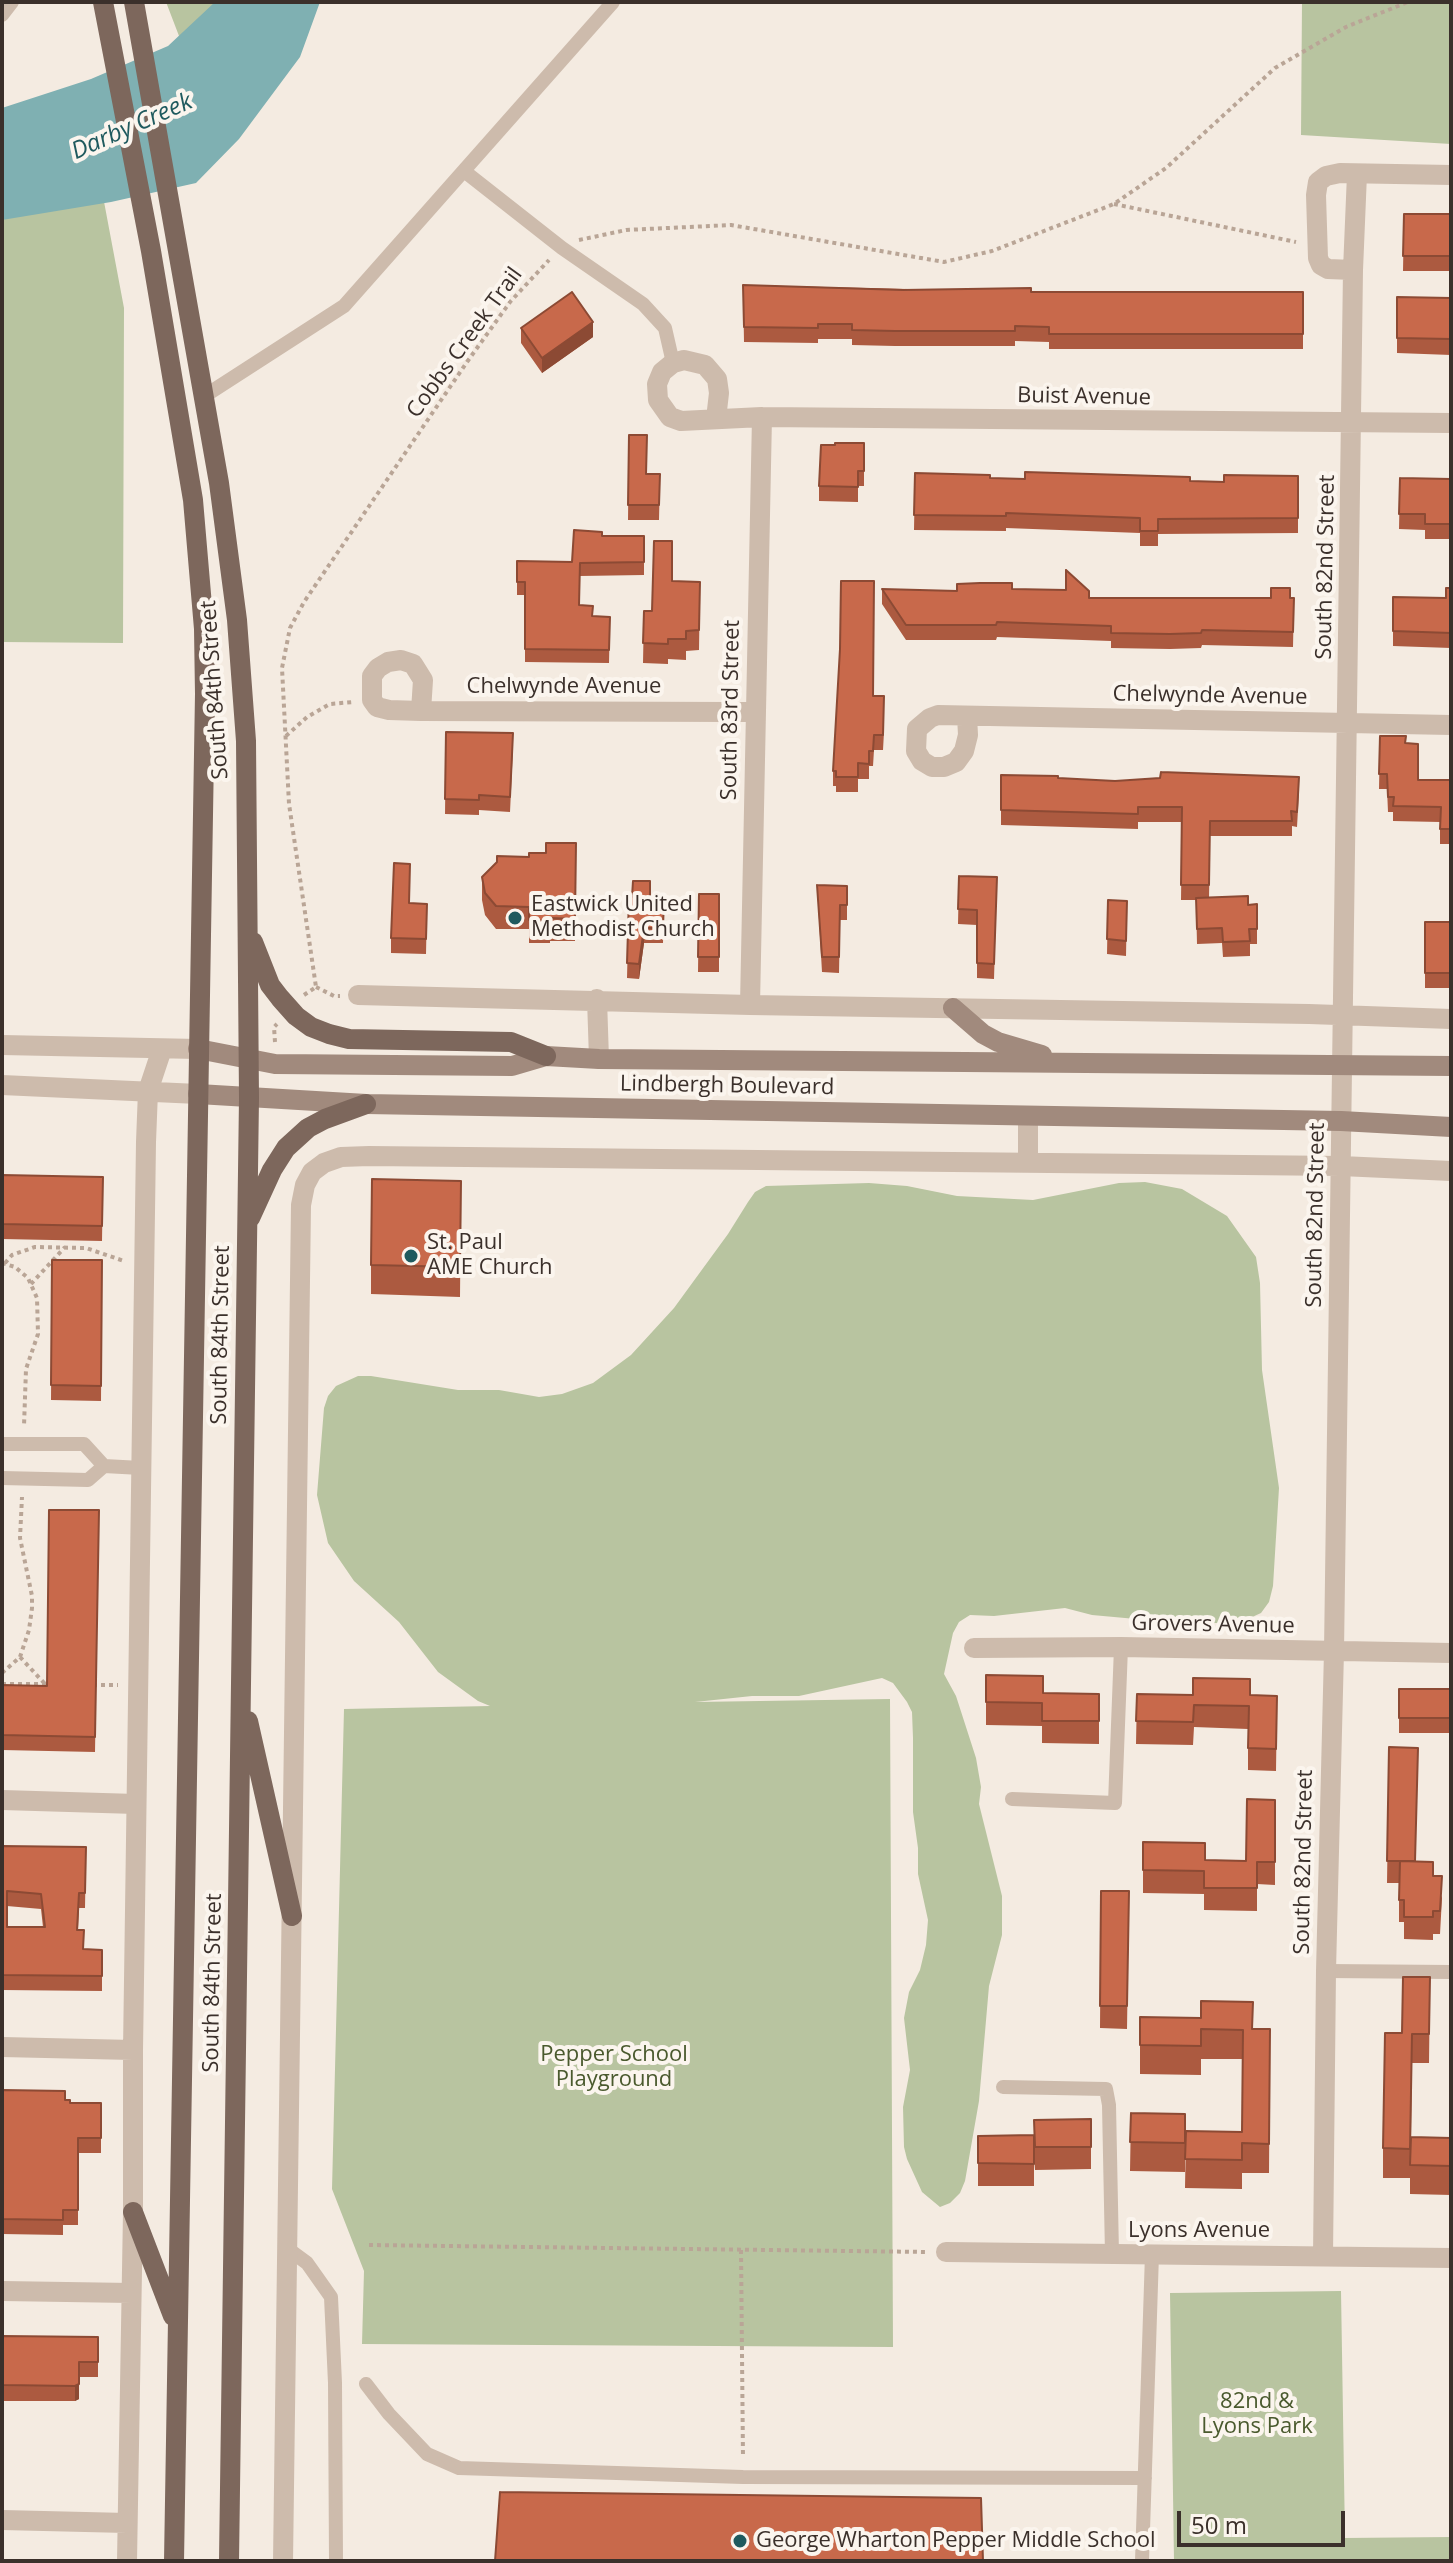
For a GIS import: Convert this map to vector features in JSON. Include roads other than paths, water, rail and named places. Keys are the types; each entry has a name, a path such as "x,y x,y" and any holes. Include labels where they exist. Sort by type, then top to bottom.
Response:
{"main road":[{"name":"South 84th Street","path":"103,2 151,251 193,500 204,629 174,2561"},
{"name":"South 84th Street","path":"135,9 219,483 237,620 246,741 249,1098 229,2561"},
{"path":"247,924 270,985 289,1010 311,1027 349,1039 511,1042 546,1056"},
{"path":"953,1008 983,1034 1008,1047 1077,1063"},
{"name":"Lindbergh Boulevard","path":"198,1049 275,1064 512,1066 546,1056 599,1059 1451,1066"},
{"name":"Lindbergh Boulevard","path":"198,1094 366,1104 1341,1121 1451,1127"},
{"path":"247,1225 272,1170 286,1148 308,1128 366,1104"},
{"path":"240,1685 292,1916"},
{"path":"133,2212 177,2327"}],"street":[{"path":"1353,270 1335,270 1321,265 1316,195 1318,182 1326,176 1340,173 1451,175"},
{"name":"South 82nd Street","path":"1323,2256 1353,270 1357,174"},
{"path":"673,363 689,360 700,362 713,373 719,393 716,419"},
{"name":"Buist Avenue","path":"673,363 662,372 657,384 658,400 670,417 681,421 762,417 1451,423"},
{"name":"South 83rd Street","path":"750,1005 762,417"},
{"name":"Chelwynde Avenue","path":"421,711 423,680 413,664 401,660 388,662 372,676 372,700 377,707 389,710 421,711 755,712"},
{"name":"Chelwynde Avenue","path":"967,716 1451,725"},
{"path":"358,995 1451,1019"},
{"name":"Lindbergh Boulevard","path":"597,999 599,1059"},
{"name":"Lindbergh Boulevard","path":"2,1045 198,1049"},
{"path":"127,2561 148,1091 162,1049"},
{"name":"Lindbergh Boulevard","path":"2,1085 198,1094"},
{"path":"1028,1116 1028,1163"},
{"path":"283,2561 301,1205 305,1185 312,1172 324,1163 341,1157 369,1156 1341,1166 1451,1171"},
{"name":"Grovers Avenue","path":"974,1648 1121,1647 1451,1653"},
{"path":"2,1800 136,1804"},
{"path":"2,2047 133,2050"},
{"name":"Lyons Avenue","path":"946,2252 1451,2258"},
{"path":"2,2291 131,2293"},
{"path":"2,2520 127,2523"}],"lane":[{"path":"2,15 12,2"},
{"path":"203,397 344,306 613,2"},
{"path":"464,171 562,248 643,304 665,328 673,363"},
{"path":"2,1444 84,1444 104,1466"},
{"path":"2,1478 88,1480 104,1466 141,1468"},
{"path":"1012,1799 1115,1803 1121,1647"},
{"path":"1326,1971 1451,1972"},
{"path":"1003,2087 1106,2089 1109,2105 1112,2254"},
{"path":"288,2249 307,2263 331,2297 336,2561"},
{"path":"1142,2561 1152,2254"},
{"path":"366,2384 427,2454 459,2468 743,2477 1145,2478"}],"water":[{"name":"Darby Creek","path":"215,2 320,2 300,57 239,139 196,183 111,202 2,220 2,108 91,79 168,46"}],"place":[{"name":"Eastwick United Methodist Church","path":"515,918"},
{"name":"St. Paul AME Church","path":"411,1256"},
{"name":"George Wharton Pepper Middle School","path":"740,2541"}],"park label":[{"name":"Pepper School Playground","path":"614,2068"},
{"name":"82nd & Lyons Park","path":"1257,2414"}]}
